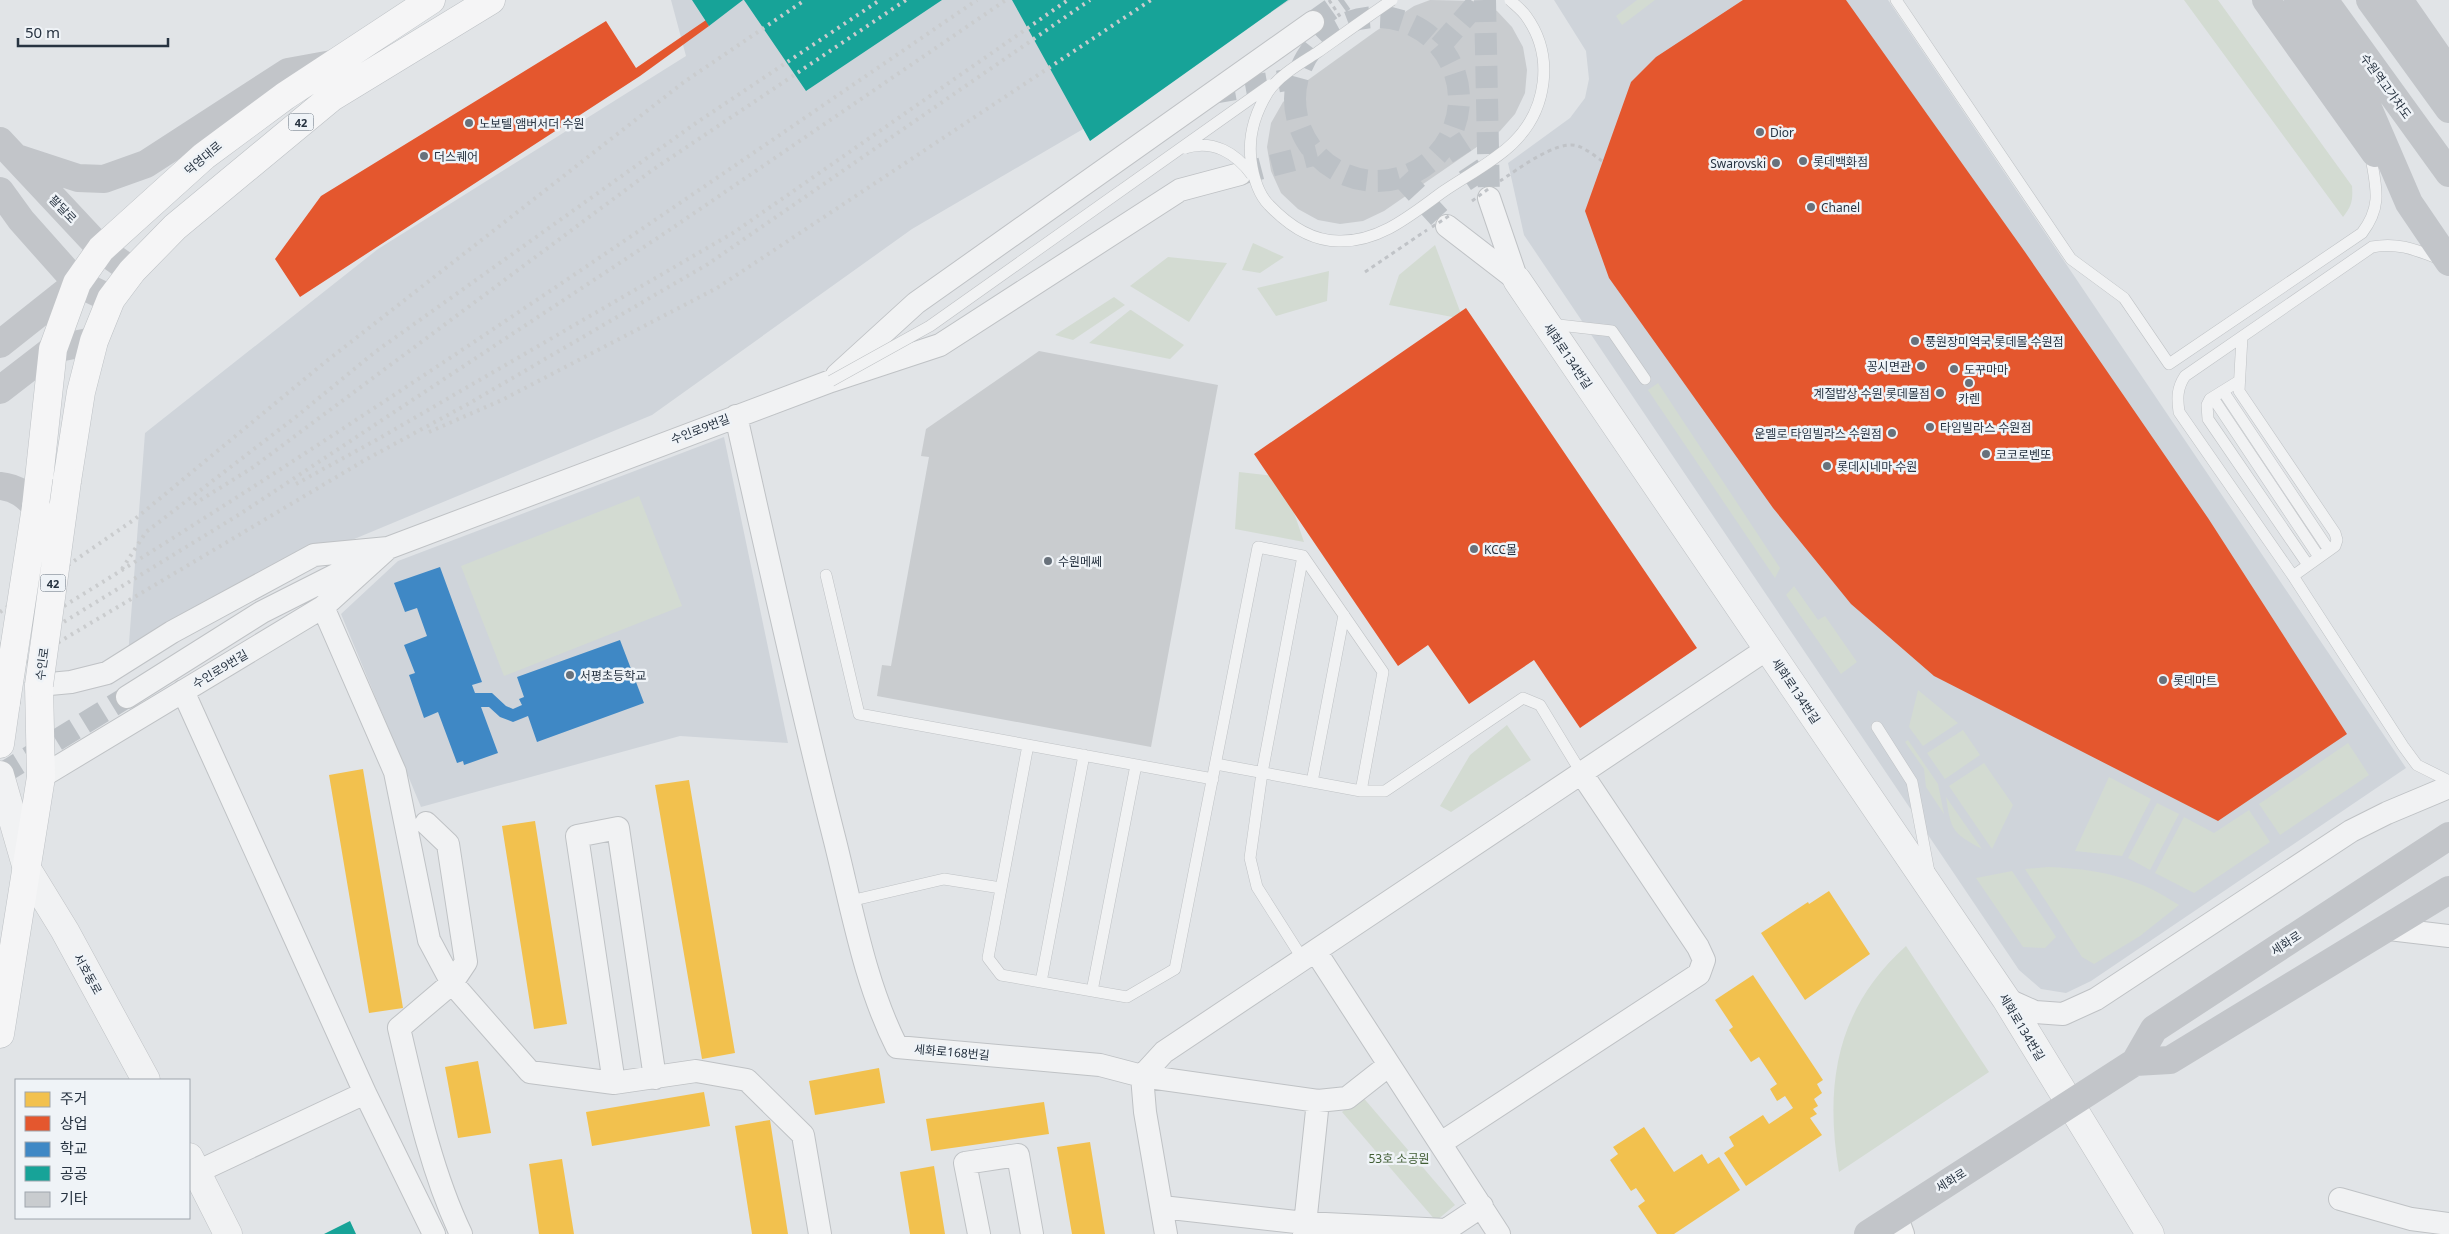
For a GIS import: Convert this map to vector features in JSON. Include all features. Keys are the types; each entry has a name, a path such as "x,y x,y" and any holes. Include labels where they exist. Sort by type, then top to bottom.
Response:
{"main road":[{"name":"덕영대로","path":"0,344 77,283 101,249 204,156 285,96 430,0"},
{"name":"42","path":"111,299 132,271 175,227 332,97 491,0"},
{"path":"2266,0 2339,100 2449,262"},
{"path":"2298,0 2356,80 2409,203"},
{"name":"수원역고가차도","path":"2324,0 2449,173"},
{"path":"2370,0 2449,109"},
{"path":"2400,0 2449,72"},
{"path":"8,149 78,178 104,179 146,164 288,72 332,64"},
{"name":"팔달로","path":"8,149 101,249 132,271"},
{"path":"0,191 20,220 77,283 111,299"},
{"name":"42","path":"0,744 36,507 53,349 77,283"},
{"name":"수인로","path":"0,1034 41,777 39,685 67,481 81,392 94,341 111,299"},
{"path":"0,390 53,349 94,341"},
{"path":"0,486 10,487 25,494 36,507"},
{"name":"세화로","path":"1868,1234 1900,1225 2136,1062 2154,1029 2449,836"},
{"path":"2136,1062 2170,1060 2449,890"}],"street":[{"path":"831,381 916,303 1312,22"},
{"path":"736,416 831,381 940,345 1180,190 1247,175"},
{"path":"1480,200 1517,280"},
{"path":"1450,220 1517,280"},
{"name":"세화로134번길","path":"1517,280 2006,999 2150,1234"},
{"path":"916,303 913,316 920,337 927,342 940,345"},
{"name":"수인로9번길","path":"39,685 71,682 107,673 172,632 314,555 388,548 736,416 815,763"},
{"path":"127,697 178,668 262,612 388,548"},
{"name":"수인로9번길","path":"41,777 323,607 388,548"},
{"path":"323,607 395,772 429,940 452,983 530,1072 614,1083 696,1071 747,1080 803,1134 820,1234"},
{"path":"1166,1234 1142,1076 1164,1052 1767,649"},
{"path":"183,691 365,1092 434,1234"},
{"name":"세화로168번길","path":"815,763 877,998 897,1047 1100,1064 1142,1076"},
{"path":"1441,1142 1699,974 1704,960 1698,947 1582,774"},
{"name":"서호동로","path":"0,775 27,869 65,931 145,1079"},
{"path":"2006,999 2034,1012 2063,1014 2096,999 2351,831 2387,813 2449,787"},
{"path":"426,823 448,844 466,962 452,983 399,1028 415,1095 449,1209 461,1234"},
{"path":"614,1083 577,836 618,828 656,1078"},
{"path":"2389,928 2449,936"},
{"path":"1310,956 1389,1065 1500,1234"},
{"path":"1142,1076 1318,1102 1347,1098 1389,1065"},
{"path":"228,1234 193,1165 365,1092"},
{"path":"1305,1228 1318,1102"},
{"path":"979,1234 965,1163 1018,1155 1032,1234"},
{"path":"2340,1199 2416,1226 2449,1224"},
{"path":"1162,1207 1305,1228 1446,1230 1482,1206"}],"lane":[{"path":"831,381 930,326 1392,0"},
{"path":"1510,0 1526,16"},
{"path":"1179,150 1207,144 1226,150 1241,160 1247,175 1267,203 1287,223 1312,237 1340,242 1368,238 1392,227 1512,144 1530,123 1542,97 1545,69 1540,41 1518,0"},
{"path":"1896,0 2071,259 2124,298 2169,364 2362,233 2373,219 2378,200 2369,144"},
{"path":"1247,175 1249,147 1255,117 1269,91 1289,72"},
{"path":"2449,262 2404,245 2386,244 2372,246 2185,376 2178,389 2179,412 2293,576 2402,746 2417,765 2449,781"},
{"path":"1546,324 1612,331 1645,379"},
{"path":"2242,337 2239,391 2335,533 2337,540 2335,546 2293,576"},
{"path":"2239,381 2213,398 2207,405 2208,419 2308,565"},
{"path":"2223,391 2324,554"},
{"path":"2213,398 2324,554"},
{"path":"1028,745 988,958 1001,975 1127,997 1175,969 1258,547 1303,556 1383,672 1361,791"},
{"path":"1303,556 1262,773 1250,858 1257,887 1310,956"},
{"path":"826,575 859,714 1213,779"},
{"path":"1312,782 1344,615"},
{"path":"1216,764 1361,791 1385,791 1523,698 1540,705 1582,774"},
{"path":"1877,727 1912,782 1932,891"},
{"path":"1041,982 1084,755"},
{"path":"1092,991 1136,765"},
{"path":"850,901 944,879 1001,888"}],"path":[{"path":"1480,200 1527,163 1553,150 1566,146 1577,146 1602,161"},
{"path":"1364,272 1450,220"}],"shaded area":[{"path":"671,0 1290,0 1155,87 912,229 652,415 299,562 128,656 145,433 378,249 686,56"},
{"path":"1554,0 1888,0 2406,768 2091,981 2066,993 2041,989 2019,970 1524,235 1508,163 1570,118 1585,98 1589,79 1586,51"},
{"name":"서평초등학교","path":"724,437 788,743 680,736 421,807 341,614 398,561"}],"green space":[{"path":"1637,0 1655,0 1622,25 1616,16"},
{"path":"2184,0 2218,0 2352,186 2351,203 2343,217"},
{"path":"1253,243 1284,257 1260,273 1242,270"},
{"path":"1435,245 1463,319 1389,305 1399,275"},
{"path":"1168,257 1227,263 1189,322 1130,286"},
{"path":"1329,271 1327,301 1276,316 1257,288"},
{"path":"1114,297 1125,305 1073,340 1055,335"},
{"path":"1130,310 1184,345 1170,359 1089,343"},
{"path":"1658,383 1780,568 1775,578 1648,390"},
{"path":"1239,472 1282,477 1304,542 1235,529"},
{"path":"639,496 682,606 504,676 461,566"},
{"path":"1794,586 1818,620 1825,616 1857,662 1841,674 1786,595"},
{"path":"1918,690 1958,723 1923,746 1909,727"},
{"path":"1507,725 1531,760 1451,812 1440,806 1470,755"},
{"path":"1963,730 1980,755 1945,779 1927,753"},
{"path":"1908,740 1938,784 1944,814 1926,787 1924,769 1905,742"},
{"path":"2348,743 2369,775 2280,835 2259,804"},
{"path":"1984,763 2013,805 1992,849 1949,786"},
{"path":"2109,777 2151,799 2122,856 2075,851"},
{"path":"1946,797 1982,849 1964,839 1955,829 1950,817"},
{"path":"2157,803 2179,814 2150,870 2128,858"},
{"path":"2249,810 2270,842 2194,893 2155,873 2184,817 2214,833"},
{"path":"2048,867 2116,876 2148,887 2179,905 2140,936 2094,964 2082,957 2025,869"},
{"path":"2012,871 2056,937 2045,948 2023,947 1976,878"},
{"path":"1906,946 1989,1072 1839,1172 1833,1108 1835,1078 1841,1049 1851,1021 1864,995 1883,970"},
{"name":"53호 소공원","path":"1361,1095 1455,1205 1436,1221 1342,1112"}],"building: 주거":[{"path":"363,769 403,1008 369,1013 329,775"},
{"path":"689,780 735,1053 702,1059 655,785"},
{"path":"535,821 567,1024 534,1029 502,826"},
{"path":"1829,891 1870,954 1805,1000 1761,933 1808,902 1809,904"},
{"path":"1753,975 1823,1080 1817,1084 1822,1093 1814,1099 1818,1106 1813,1109 1817,1114 1810,1118 1822,1135 1746,1186 1724,1153 1734,1146 1729,1137 1763,1115 1769,1124 1793,1108 1785,1096 1777,1101 1770,1089 1777,1084 1759,1057 1751,1062 1729,1030 1733,1027 1715,1000"},
{"path":"478,1061 491,1133 458,1138 445,1067"},
{"path":"879,1068 885,1103 815,1115 809,1081"},
{"path":"704,1092 710,1126 592,1146 586,1112"},
{"path":"1044,1102 1049,1134 931,1151 926,1119"},
{"path":"770,1120 788,1234 752,1234 735,1126"},
{"path":"1644,1127 1674,1172 1702,1154 1708,1164 1719,1157 1740,1190 1674,1234 1657,1234 1638,1206 1645,1201 1636,1188 1631,1191 1610,1160 1618,1154 1613,1147"},
{"path":"1090,1142 1105,1234 1072,1234 1057,1147"},
{"path":"562,1159 574,1234 539,1234 529,1164"},
{"path":"934,1166 945,1234 910,1234 900,1172"}],"building: 상업":[{"path":"1743,0 1846,0 2025,252 2208,518 2347,734 2218,821 1934,676 1851,604 1773,508 1609,278 1585,211 1631,82 1656,57"},
{"name":"노보텔 앰버서더 수원","path":"706,20 709,26 640,76 300,297 275,259 321,196 606,21 636,68"},
{"name":"KCC몰","path":"1466,308 1697,648 1580,728 1534,660 1469,704 1428,645 1398,666 1254,454"}],"building: 학교":[{"name":"서평초등학교","path":"440,567 482,682 472,685 475,693 492,693 506,706 513,709 522,705 519,699 524,697 517,677 620,640 644,703 537,742 528,716 513,722 500,717 489,707 481,707 498,753 464,765 463,761 457,763 438,712 424,718 409,675 415,673 404,645 427,636 417,608 405,612 394,583"}],"building: 공공":[{"path":"692,0 743,0 709,26"},
{"path":"744,0 942,0 806,91"},
{"path":"1012,0 1288,0 1090,141"},
{"path":"350,1221 356,1234 324,1234"}],"building: 기타":[{"path":"1430,0 1477,1 1497,11 1512,27 1523,47 1527,70 1525,93 1515,114 1500,131 1384,211 1363,221 1340,224 1318,220 1298,209 1281,193 1271,171 1267,147 1271,123 1283,102 1301,85 1376,31 1414,6"},
{"name":"수원메쎄","path":"1039,351 1218,385 1151,747 877,696 882,665 891,666 929,457 921,456 926,429"}],"tunnel":[{"path":"1313,22 1344,0"},
{"path":"1440,46 1480,0"},
{"path":"1485,0 1489,198"},
{"path":"1369,17 1385,17 1408,23 1423,31 1435,41 1445,53 1453,68 1459,91 1459,99 1459,107 1453,130 1445,145 1435,157 1423,167 1408,175 1385,181 1369,181 1346,175 1331,167 1309,145 1299,123 1295,107 1295,91 1301,68 1309,53 1331,31 1353,21 1369,17"},
{"path":"1213,93 1292,79"},
{"path":"1450,138 1486,193"},
{"path":"1240,174 1317,154"},
{"path":"1402,177 1447,226"},
{"path":"0,775 127,697"}],"railway":[{"path":"0,612 135,519 324,363 684,82 805,0"},
{"path":"122,569 146,532 297,416 375,352 696,123 880,0"},
{"path":"194,504 252,468 651,171 906,0"},
{"path":"0,645 125,568 371,410 614,248 977,0"},
{"path":"0,661 240,514 665,233 1006,0"},
{"path":"296,484 378,439 733,233 1068,0"},
{"path":"0,677 365,460 468,404 708,264 1090,0"},
{"path":"429,432 502,400 717,288 1151,0"}],"place":[{"name":"노보텔 앰버서더 수원","path":"469,123"},
{"name":"Dior","path":"1760,132"},
{"name":"더스퀘어","path":"424,156"},
{"name":"롯데백화점","path":"1803,161"},
{"name":"Swarovski","path":"1776,163"},
{"name":"Chanel","path":"1811,207"},
{"name":"풍원장미역국 롯데몰 수원점","path":"1915,341"},
{"name":"꽁시면관","path":"1921,366"},
{"name":"도꾸마마","path":"1954,369"},
{"name":"카렌","path":"1969,383"},
{"name":"계절밥상 수원 롯데몰점","path":"1940,393"},
{"name":"타임빌라스 수원점","path":"1930,427"},
{"name":"운멜로 타임빌라스 수원점","path":"1892,433"},
{"name":"코코로벤또","path":"1986,454"},
{"name":"롯데시네마 수원","path":"1827,466"},
{"name":"KCC몰","path":"1474,549"},
{"name":"수원메쎄","path":"1048,561"},
{"name":"서평초등학교","path":"570,675"},
{"name":"롯데마트","path":"2163,680"}]}
